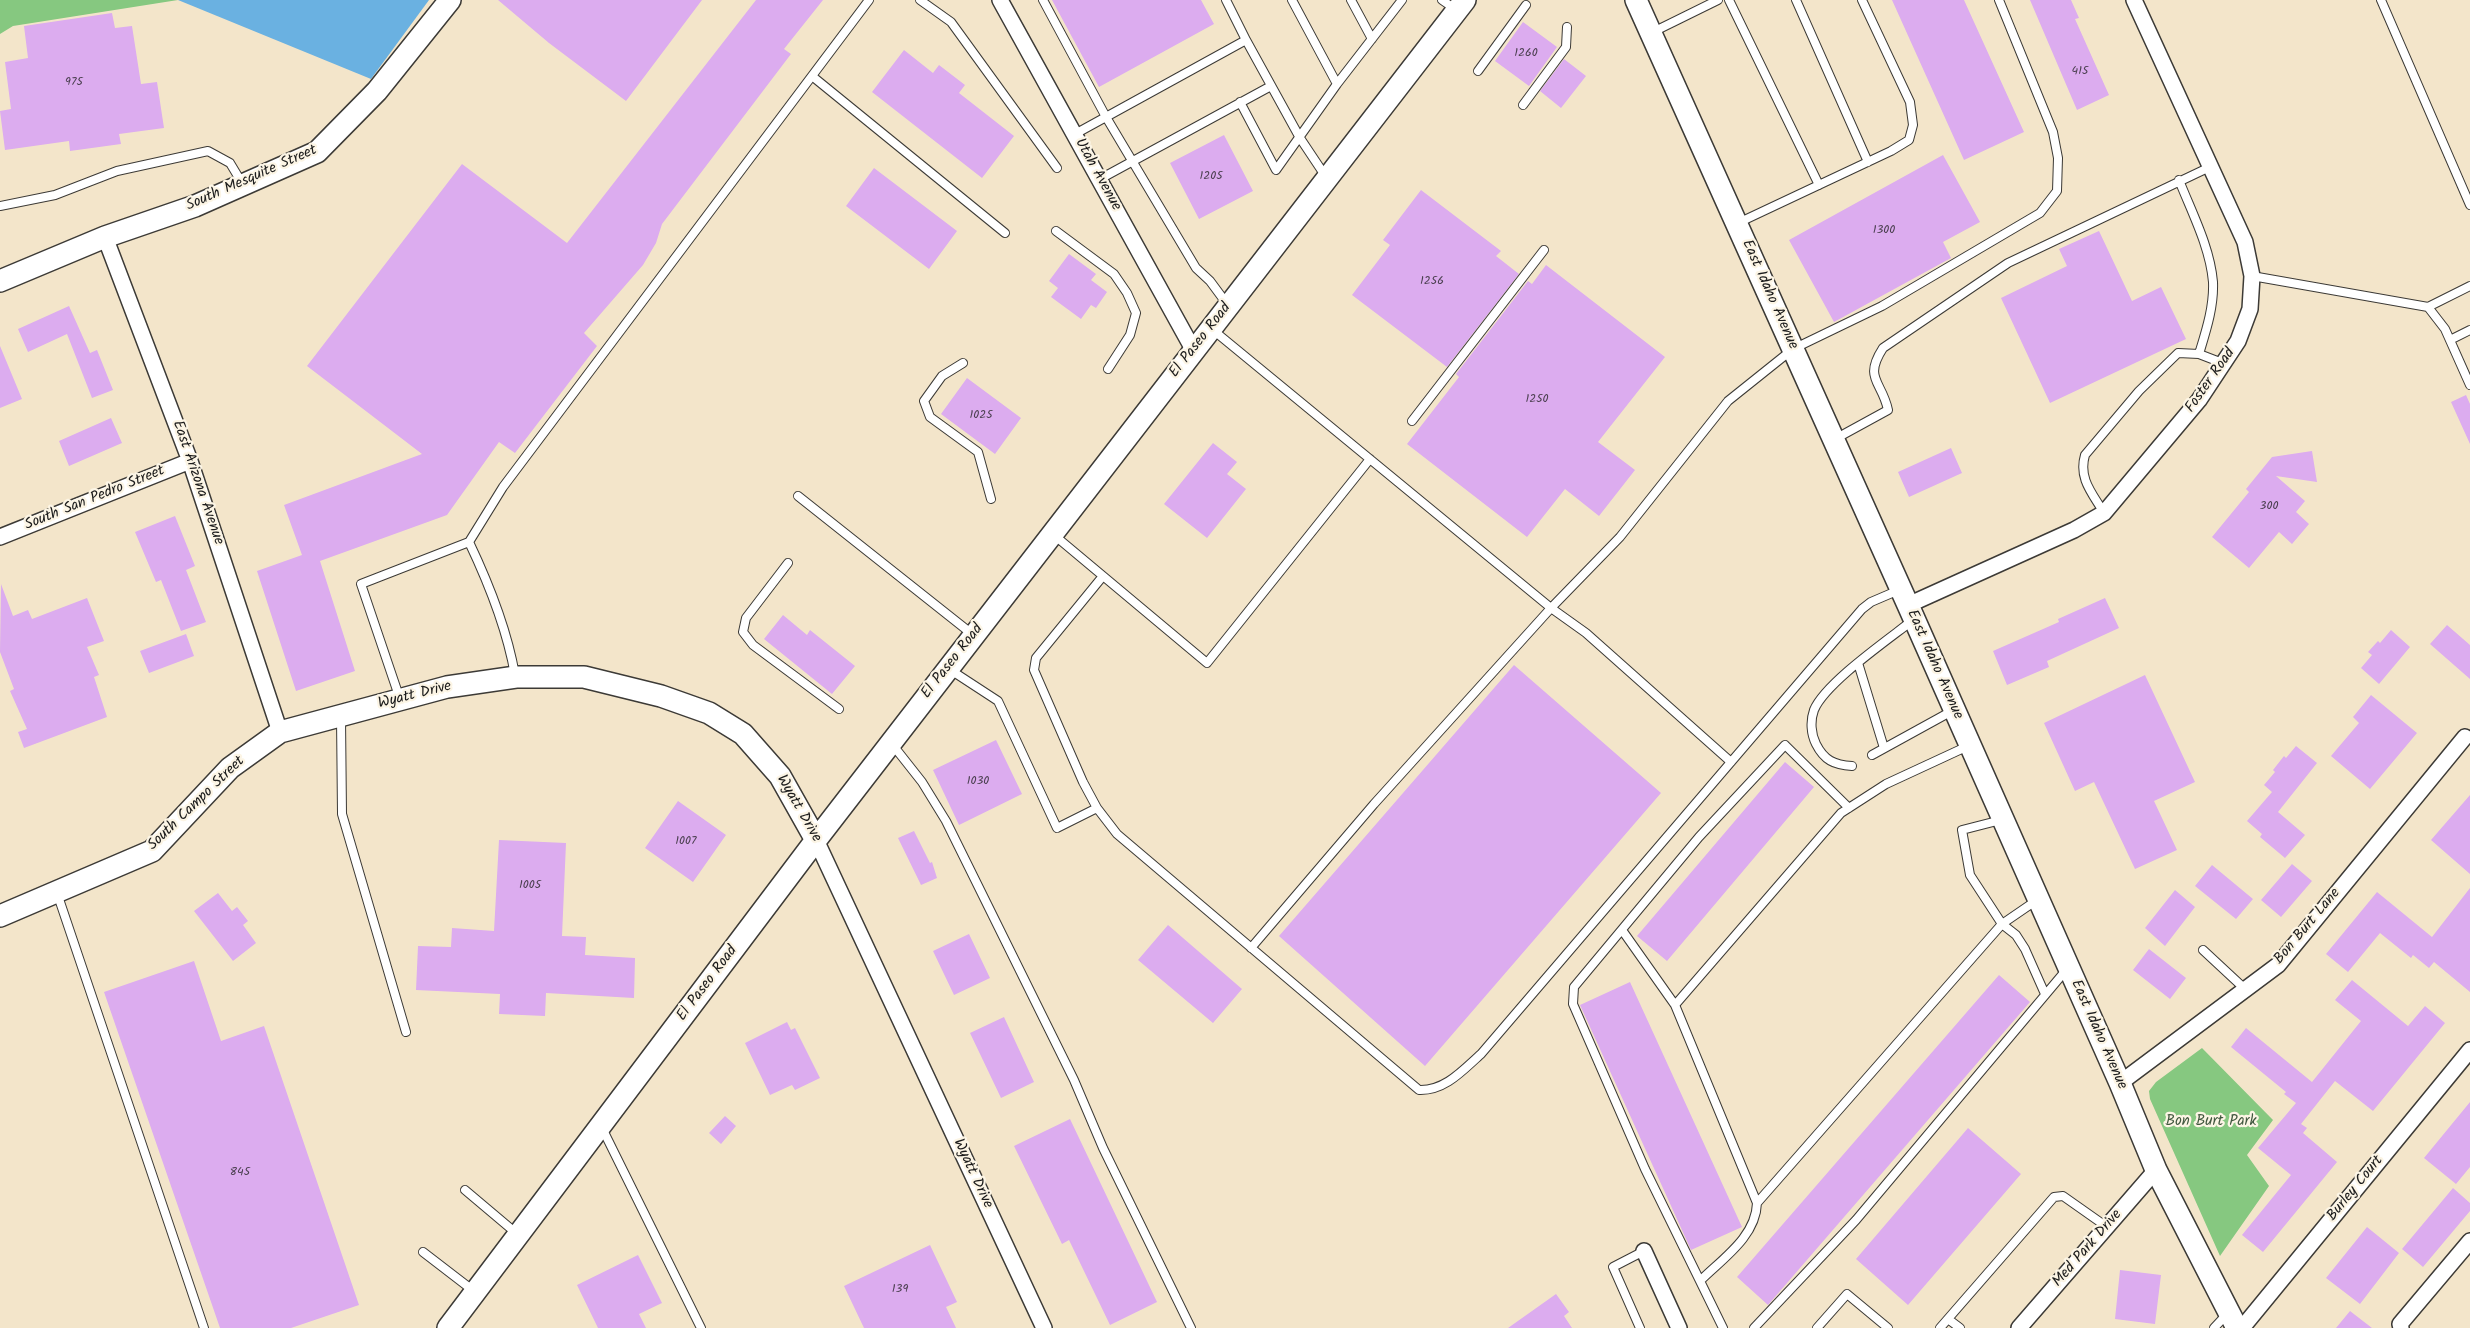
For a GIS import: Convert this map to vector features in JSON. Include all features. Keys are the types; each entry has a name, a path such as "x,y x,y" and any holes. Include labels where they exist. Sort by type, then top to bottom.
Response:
{"street":[{"name":"South Mesquite Street","path":"0,281 105,237 195,206 317,152 377,91 450,0"},
{"name":"Utah Avenue","path":"1000,0 1194,351"},
{"name":"East Idaho Avenue","path":"1636,0 1970,745 2120,1084 2156,1170 2236,1323"},
{"name":"Foster Road","path":"1907,605 2074,530 2104,513 2200,400 2225,364 2238,341 2250,309 2252,276 2245,242 2212,166 2134,0"},
{"name":"El Paseo Road","path":"448,1328 816,840 1327,179 1455,3"},
{"name":"East Arizona Avenue","path":"105,237 190,461 280,732"},
{"name":"South San Pedro Street","path":"0,537 190,461"},
{"name":"Wyatt Drive","path":"280,732 447,687 516,676 584,677 661,696 709,714 743,734 780,776 816,840 1044,1328"},
{"name":"South Campo Street","path":"0,916 152,851 230,768 280,732"},
{"name":"Bon Burt Lane","path":"2120,1084 2278,966 2465,737"},
{"name":"Burley Court","path":"2236,1323 2470,1050"},
{"name":"Med Park Drive","path":"2020,1328 2156,1170"},
{"path":"2401,1328 2400,1324 2470,1241"},
{"path":"1644,1251 1679,1328"}],"lane":[{"path":"400,699 361,584 469,542 503,487 869,0"},
{"path":"920,0 951,22 1056,168"},
{"path":"1043,0 1106,117 1196,268 1210,281 1229,306"},
{"path":"1226,0 1300,138 1327,179"},
{"path":"1292,0 1337,84"},
{"path":"1351,0 1372,39"},
{"path":"1240,102 1276,170 1337,84 1402,0"},
{"path":"1651,33 1718,0"},
{"path":"1729,0 1819,185"},
{"path":"1796,0 1868,162"},
{"path":"1737,224 1868,162 1909,140 1913,125 1910,102 1862,0"},
{"path":"1251,948 1374,804 1551,608 1620,537 1728,401 1793,350 1882,306 1982,249 2040,213 2057,191 2058,158 2054,132 1999,0"},
{"path":"2381,0 2470,205"},
{"path":"1478,71 1526,5"},
{"path":"1523,105 1566,47 1567,27"},
{"path":"1075,134 1246,40"},
{"path":"812,76 1005,233"},
{"path":"1100,179 1271,86"},
{"path":"0,206 55,195 117,171 208,151 230,163 243,184"},
{"path":"1834,440 1888,410 1885,398 1874,379 1874,362 1883,348 2008,263 2179,180 2212,166"},
{"path":"2179,180 2205,244 2213,283 2209,324 2199,354"},
{"path":"1056,231 1114,274 1127,293 1136,313 1130,335 1108,369"},
{"path":"1412,421 1544,250"},
{"path":"2252,276 2428,306 2470,286"},
{"path":"2428,306 2450,340 2470,385"},
{"path":"1212,328 1551,608 1586,633 1731,762"},
{"path":"2450,340 2470,330"},
{"path":"2104,513 2083,476 2082,467 2085,455 2139,391 2178,353 2199,354 2225,364"},
{"path":"963,363 942,376 924,400 930,416 978,452 991,499"},
{"path":"1053,534 1206,663 1370,459"},
{"path":"798,496 974,635"},
{"path":"469,542 509,642 516,676"},
{"path":"788,563 746,618 744,632 752,645 838,710"},
{"path":"1103,576 1036,658 1034,670 1097,808 1117,834 1419,1090 1432,1090 1458,1075 1481,1054 1862,609 1870,602 1907,605"},
{"path":"1852,766 1835,765 1821,754 1811,734 1814,710 1834,682 1858,663 1907,605"},
{"path":"1858,663 1884,748"},
{"path":"948,669 998,701 1057,828 1097,808"},
{"path":"1872,755 1954,710"},
{"path":"341,715 342,814 406,1032"},
{"path":"891,742 922,782 946,821 1074,1080 1103,1148 1191,1328"},
{"path":"1723,1328 1645,1169 1573,1004 1574,987 1699,837 1785,745 1848,808"},
{"path":"1675,1005 1841,813 1886,784 1970,745"},
{"path":"2003,820 1962,830 1970,875 2002,924 2016,935 2025,949 2045,994"},
{"path":"57,891 204,1328"},
{"path":"1757,1203 2002,924 2038,899"},
{"path":"1622,930 1675,1005 1757,1203 1757,1216 1749,1232 1700,1281"},
{"path":"2204,950 2246,990"},
{"path":"1754,1328 1856,1220 2068,967"},
{"path":"601,1125 701,1328"},
{"path":"465,1190 518,1235"},
{"path":"1940,1328 2054,1197 2063,1196 2107,1227"},
{"path":"1640,1328 1613,1267 1644,1251"},
{"path":"424,1252 475,1292"},
{"path":"1817,1328 1847,1294 1888,1328"},
{"path":"1948,1319 1960,1328"},
{"path":"2214,1328 2236,1323"}],"green space":[{"path":"0,0 178,0 13,26 0,34"},
{"name":"Bon Burt Park","path":"2202,1048 2273,1120 2247,1155 2269,1186 2220,1256 2150,1099 2149,1091 2156,1082"}],"water":[{"path":"178,0 429,0 371,79"}],"building":[{"path":"498,0 702,0 626,101 549,43"},
{"path":"756,0 823,0 784,49 791,54 662,224 656,243 643,265 584,333 597,346 515,453 499,442 447,515 320,561 355,671 296,691 257,571 302,555 284,505 422,454 307,366 462,164 567,243"},
{"path":"1052,0 1201,0 1214,24 1099,87"},
{"path":"1892,0 1964,0 2024,132 1964,160"},
{"path":"2030,0 2071,0 2079,18 2075,19 2109,95 2077,110"},
{"path":"112,13 115,28 132,26 141,84 157,82 164,128 119,134 121,144 70,151 69,141 5,150 0,111 11,109 5,62 28,58 24,26"},
{"path":"1523,22 1557,47 1529,86 1495,61"},
{"path":"904,50 933,73 939,65 965,85 959,93 1014,136 982,178 872,92"},
{"path":"1564,59 1586,76 1561,108 1540,91"},
{"path":"1224,135 1253,191 1199,219 1170,163"},
{"path":"1943,155 1980,222 1943,242 1951,258 1834,322 1789,240"},
{"path":"874,168 957,231 929,269 846,206"},
{"path":"1421,190 1501,251 1496,256 1519,274 1447,367 1352,295 1390,245 1383,240"},
{"path":"2099,231 2132,301 2161,287 2186,339 2050,403 2001,298 2067,266 2059,249"},
{"path":"1069,254 1096,274 1091,280 1107,292 1096,308 1091,305 1081,319 1051,297 1058,288 1049,281"},
{"path":"1546,265 1665,357 1598,442 1635,470 1599,516 1565,489 1527,537 1407,444 1459,377 1456,374 1528,281 1532,284"},
{"path":"69,306 90,353 97,350 113,390 92,398 67,334 28,352 18,329"},
{"path":"0,346 22,399 0,408"},
{"path":"967,378 1021,418 995,454 941,414"},
{"path":"2466,395 2470,404 2470,444 2451,402"},
{"path":"111,418 122,443 69,466 59,441"},
{"path":"1213,443 1237,462 1227,474 1246,489 1207,538 1164,504"},
{"path":"1951,448 1962,473 1909,497 1898,472"},
{"path":"2312,451 2317,482 2276,476 2305,501 2296,512 2309,524 2292,544 2279,532 2249,568 2212,537 2249,492 2246,489 2272,457"},
{"path":"175,516 195,566 186,570 206,622 181,631 161,580 156,582 135,532"},
{"path":"1,584 13,616 28,610 32,619 87,598 104,641 87,647 99,675 94,677 107,717 24,748 18,732 27,729 10,691 14,689 0,652"},
{"path":"2105,598 2119,628 2047,661 2049,667 2007,685 1993,651 2059,622 2058,619"},
{"path":"783,615 807,635 810,630 855,666 832,694 764,639"},
{"path":"2447,625 2470,645 2470,679 2430,644"},
{"path":"2391,630 2410,647 2379,684 2361,668 2372,655 2368,652 2378,641 2380,643"},
{"path":"186,634 194,656 149,673 140,651"},
{"path":"1514,665 1661,793 1425,1066 1279,936"},
{"path":"2145,675 2195,782 2154,801 2177,850 2135,869 2094,782 2075,791 2044,723"},
{"path":"2371,695 2417,733 2370,789 2331,756 2359,723 2353,717"},
{"path":"996,740 1022,794 959,825 933,770"},
{"path":"2296,746 2317,763 2278,812 2305,835 2285,858 2260,837 2262,834 2247,821 2272,792 2264,785 2275,772 2273,770 2284,756 2286,758"},
{"path":"1785,762 1814,787 1667,961 1637,936"},
{"path":"2470,795 2470,874 2431,840"},
{"path":"678,801 726,835 693,882 645,848"},
{"path":"914,831 930,863 932,862 937,878 921,885 898,838"},
{"path":"499,840 566,843 562,936 586,937 585,955 635,958 634,998 546,993 545,1016 499,1014 500,994 416,990 418,946 451,947 452,928 494,931"},
{"path":"2292,864 2312,881 2281,917 2261,900"},
{"path":"2212,865 2253,899 2236,919 2195,886"},
{"path":"2470,888 2470,992 2434,962 2429,968 2413,955 2411,958 2380,933 2348,972 2326,954 2377,892 2432,937"},
{"path":"2175,890 2195,907 2165,946 2145,928"},
{"path":"218,893 232,911 237,907 248,921 243,925 256,943 233,961 194,911"},
{"path":"1168,925 1242,989 1213,1023 1138,960"},
{"path":"969,934 990,978 954,995 933,951"},
{"path":"2149,949 2186,978 2170,999 2133,970"},
{"path":"194,961 221,1041 264,1026 359,1305 291,1328 220,1328 104,992"},
{"path":"1999,975 2030,1002 1768,1305 1737,1277"},
{"path":"2352,980 2408,1026 2425,1006 2445,1023 2373,1111 2335,1081 2301,1124 2307,1128 2303,1133 2337,1162 2263,1252 2242,1235 2291,1175 2258,1148 2296,1103 2284,1094 2286,1092 2231,1047 2246,1028 2312,1082 2361,1021 2335,1000"},
{"path":"1630,982 1742,1227 1691,1250 1580,1005"},
{"path":"1004,1017 1034,1082 1001,1098 970,1033"},
{"path":"787,1022 791,1030 795,1028 820,1078 795,1090 792,1085 770,1095 745,1043"},
{"path":"2470,1102 2470,1167 2456,1184 2424,1158"},
{"path":"725,1116 736,1126 721,1144 709,1133"},
{"path":"1070,1119 1157,1302 1110,1325 1069,1240 1062,1244 1014,1146"},
{"path":"1968,1128 2021,1174 1908,1305 1856,1259"},
{"path":"2453,1188 2470,1203 2470,1211 2423,1267 2402,1249"},
{"path":"2367,1227 2399,1253 2360,1304 2326,1278"},
{"path":"930,1245 957,1302 946,1307 956,1328 864,1328 844,1286"},
{"path":"638,1255 662,1303 639,1314 646,1328 598,1328 577,1285"},
{"path":"2120,1270 2161,1275 2155,1324 2115,1319"},
{"path":"1556,1294 1569,1312 1564,1316 1572,1328 1508,1328"},
{"path":"2350,1311 2372,1328 2336,1328"}]}
